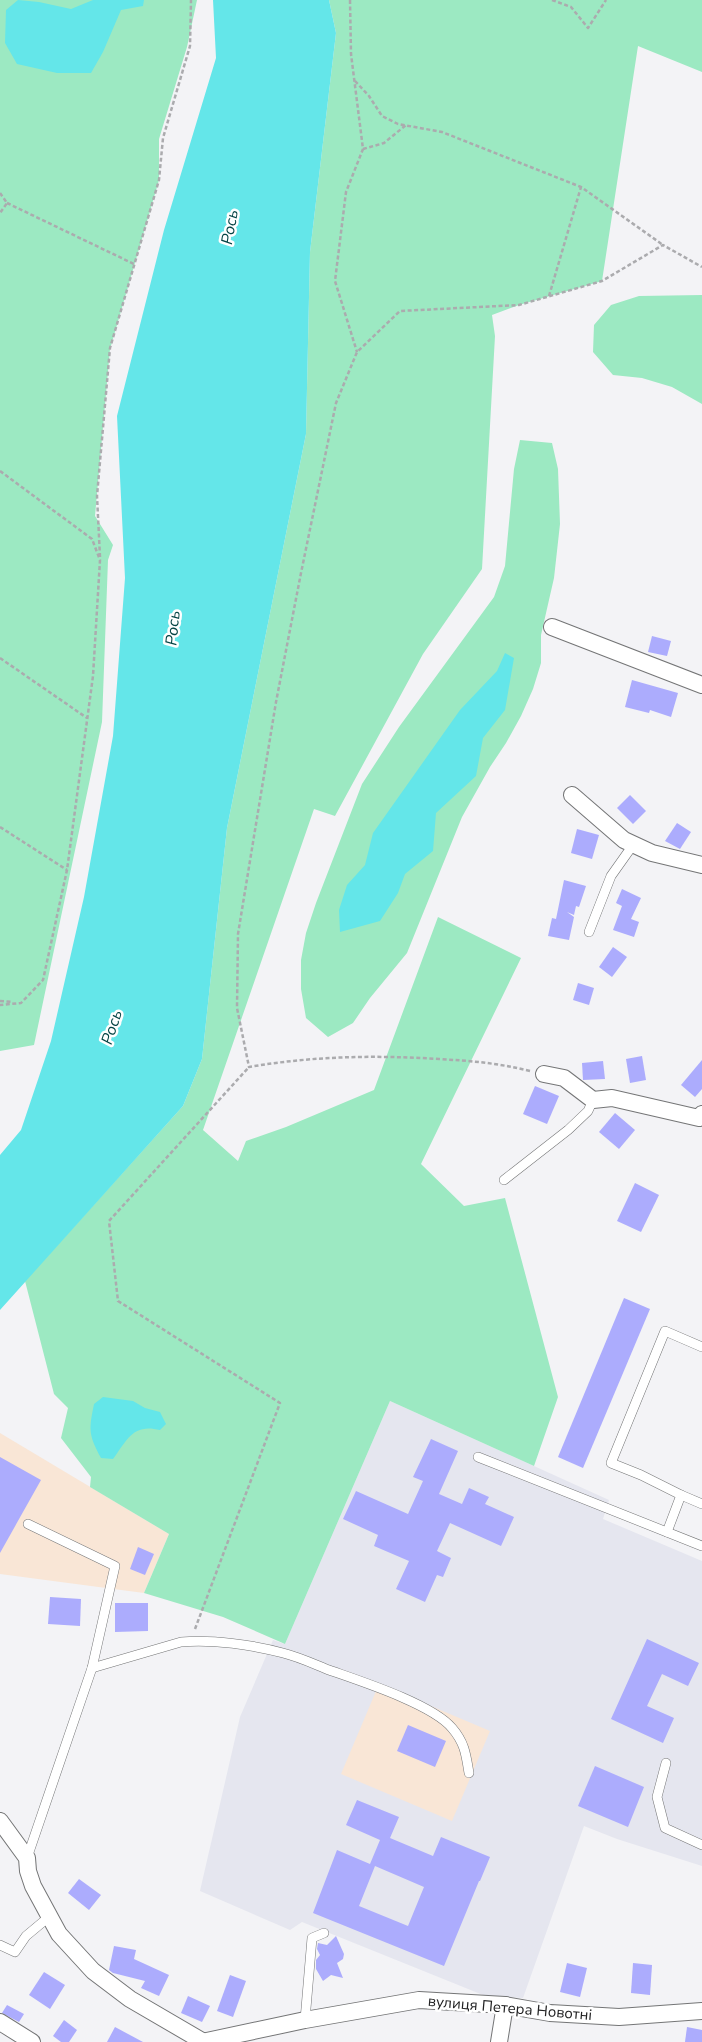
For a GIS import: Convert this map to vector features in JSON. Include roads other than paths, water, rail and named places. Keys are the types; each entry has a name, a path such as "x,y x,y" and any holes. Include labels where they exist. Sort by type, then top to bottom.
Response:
{"street":[{"path":"552,627 702,685"},
{"path":"572,795 624,840 633,845 652,853 702,865"},
{"path":"544,1074 564,1078 593,1100 612,1098 699,1118 702,1114"},
{"path":"0,1821 27,1858 28,1871 33,1886 59,1934 93,1971 130,1999 202,2042"},
{"name":"вулиця Петера Новотні","path":"202,2042 305,2020 419,2000 505,2005 550,2013 619,2017 702,2011"},
{"path":"499,2042 505,2005"},
{"path":"0,2022 32,2042"}],"lane":[{"path":"589,932 611,876 633,845"},
{"path":"504,1180 568,1130 588,1111 593,1100"},
{"path":"702,1347 666,1331 611,1463 702,1504"},
{"path":"478,1457 702,1546"},
{"path":"667,1532 681,1495"},
{"path":"27,1858 92,1668 115,1566 28,1524"},
{"path":"92,1668 181,1642 247,1646 283,1653 368,1684 424,1708 451,1726 464,1744 469,1773"},
{"path":"666,1763 656,1797 665,1828 702,1845"},
{"path":"0,1945 15,1952 26,1936 50,1916"},
{"path":"305,2020 312,1938 324,1933"}],"water":[{"path":"18,0 39,2 71,9 93,0 144,0 143,6 121,10 103,52 91,73 57,73 17,64 5,43 6,10"},
{"name":"Рось","path":"213,0 329,0 336,33 310,252 306,434 227,828 202,1059 183,1106 0,1310 0,1155 21,1130 51,1041 84,897 113,736 125,578 117,416 164,230 216,58"},
{"path":"505,653 514,658 505,710 483,738 476,776 436,813 433,851 405,874 398,893 380,921 340,932 339,910 347,885 365,865 373,833 460,710 497,671"},
{"path":"103,1397 133,1401 145,1408 160,1412 166,1424 160,1430 151,1428 137,1431 127,1440 113,1459 101,1458 92,1437 91,1420 94,1404"}]}
